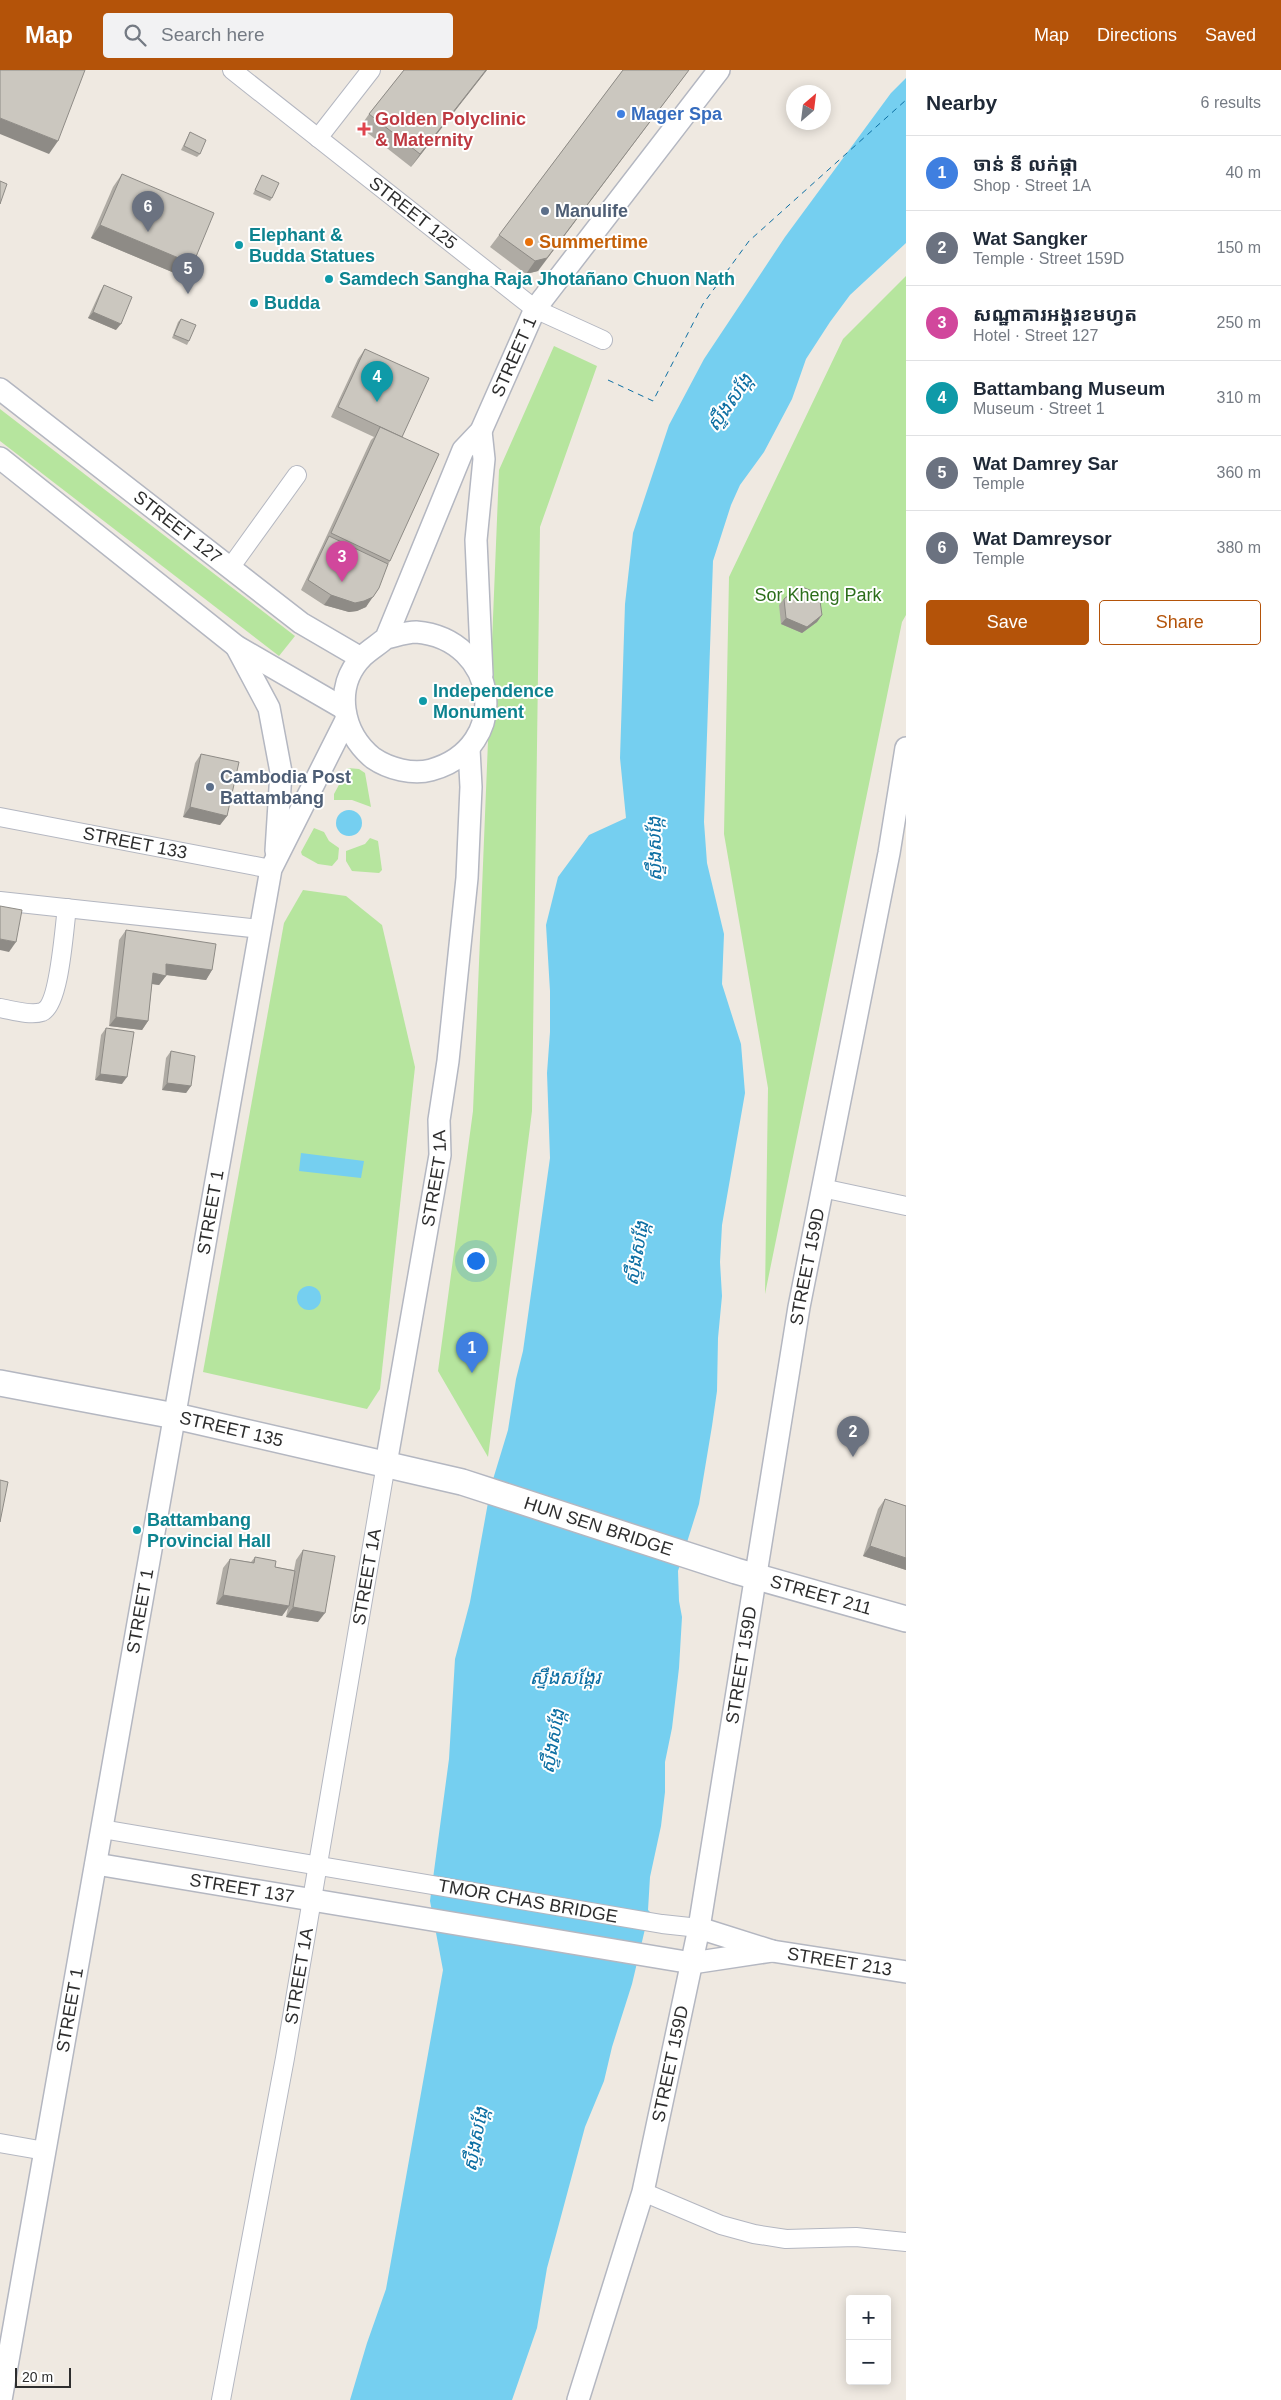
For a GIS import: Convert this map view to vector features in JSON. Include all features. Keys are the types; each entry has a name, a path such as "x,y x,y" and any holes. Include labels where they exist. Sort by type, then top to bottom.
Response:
{"main road":[{"name":"STREET 135","path":"0,1383 175,1416 462,1482"},
{"name":"HUN SEN BRIDGE","path":"462,1482 746,1573"},
{"name":"STREET 211","path":"746,1573 906,1619"}],"street":[{"name":"STREET 125","path":"232,70 534,309 603,340"},
{"path":"318,138 371,70"},
{"name":"STREET 1","path":"386,638 464,450 481,431 534,309 719,70"},
{"name":"STREET 127","path":"0,389 301,623 361,658"},
{"name":"STREET 1","path":"481,431 484,459 476,540 482,676"},
{"path":"0,458 236,646 344,714 356,738 374,758 397,770 423,772 448,765 469,749 483,727 487,701 482,676 466,652 442,637 414,632 386,638 361,658 351,677 344,714"},
{"path":"230,568 297,475"},
{"path":"236,646 269,708 281,772 273,865"},
{"name":"STREET 1","path":"1,2400 260,929 273,865 344,714"},
{"name":"STREET 159D","path":"578,2400 643,2192 699,1928 746,1573 887,861 906,748"},
{"name":"STREET 1A","path":"221,2400 319,1864 440,1155 439,1120 448,1061 467,878 471,786 469,749"},
{"name":"STREET 133","path":"0,817 273,865"},
{"path":"0,901 260,929"},
{"path":"0,1008 35,1014 44,1011 50,1003 58,977 66,908"},
{"path":"822,1188 906,1206"},
{"name":"STREET 137","path":"102,1829 319,1864"},
{"name":"STREET 137","path":"96,1864 654,1958"},
{"name":"TMOR CHAS BRIDGE","path":"319,1864 662,1924"},
{"name":"STREET 213","path":"662,1924 699,1928 772,1950 906,1972"},
{"name":"STREET 213","path":"654,1958 692,1963 772,1950"},
{"path":"0,2143 45,2151"},
{"path":"643,2192 721,2226 754,2234 786,2239 856,2237 906,2242"}],"green space":[{"name":"Sor Kheng Park","path":"906,276 906,615 902,622 765,1294 768,1088 724,834 729,577 843,339"},
{"path":"554,346 597,366 540,527 532,1111 488,1457 438,1371 473,1111 499,470"},
{"path":"0,409 295,636 279,656 0,441"},
{"path":"348,768 359,769 365,773 371,807 352,800 334,800 334,794"},
{"path":"314,828 324,832 329,841 339,848 338,859 332,866 318,864 302,855 301,852"},
{"path":"370,838 378,841 382,870 379,873 352,871 346,861 346,851 365,844"},
{"path":"303,890 346,896 382,925 415,1067 380,1389 367,1409 203,1372 284,923"}],"water":[{"name":"ស្ទឹងសង្កែរ","path":"906,78 906,243 850,295 806,359 792,399 764,452 740,485 731,505 713,561 704,822 707,863 724,934 722,984 741,1044 745,1093 722,1225 720,1262 722,1296 718,1338 717,1391 699,1504 678,1571 679,1601 682,1617 679,1668 672,1728 665,1762 665,1792 661,1826 650,1877 648,1910 662,1924 645,1929 632,1984 612,2047 604,2081 585,2127 547,2268 537,2328 512,2400 350,2400 386,2289 443,1970 430,1901 449,1759 455,1659 470,1602 491,1486 508,1430 516,1379 523,1351 550,1158 547,1073 550,991 546,925 558,877 589,835 626,818 620,758 625,604 633,533 669,425 704,359 785,237 891,93"},
{"path":"349,810 358,814 362,823 358,832 349,836 340,832 336,823 340,814"},
{"path":"301,1153 364,1161 361,1178 299,1171"},
{"path":"309,1286 318,1289 321,1298 318,1307 309,1310 300,1307 297,1298 300,1289"}],"building":[{"path":"0,70 85,70 58,141 0,118"},
{"path":"404,70 486,70 420,154 369,114"},
{"path":"623,70 689,70 547,258 535,261 499,235"},
{"path":"190,132 206,140 200,154 184,146"},
{"path":"122,174 214,213 193,264 100,225"},
{"path":"262,175 279,183 272,198 255,190"},
{"path":"0,181 7,184 0,204"},
{"path":"104,285 132,297 121,324 93,312"},
{"path":"181,319 196,325 189,341 174,335"},
{"path":"365,349 429,378 402,437 338,407"},
{"path":"380,427 439,454 390,561 331,533"},
{"path":"329,536 388,564 379,588 373,597 355,603 331,595 308,580"},
{"path":"800,586 819,594 822,615 807,627 786,618 784,599"},
{"path":"201,754 239,762 227,816 190,807"},
{"path":"0,906 22,910 16,942 0,939"},
{"path":"126,930 216,944 212,970 166,964 166,976 153,973 148,1021 116,1017"},
{"path":"106,1028 134,1032 127,1077 100,1074"},
{"path":"171,1051 195,1056 191,1086 167,1083"},
{"path":"0,1480 8,1482 0,1522"},
{"path":"885,1499 906,1506 906,1558 870,1546"},
{"path":"303,1550 335,1556 325,1613 293,1607"},
{"path":"255,1557 276,1561 275,1567 295,1571 289,1606 223,1595 230,1559 254,1563"}],"ferry route":[{"path":"608,380 653,401 703,304 749,241 906,100"}],"place":[{"name":"Mager Spa","path":"621,114"},
{"name":"Golden Polyclinic & Maternity","path":"364,129"},
{"name":"Manulife","path":"545,211"},
{"name":"Wat Damreysor","path":"148,232"},
{"name":"Summertime","path":"529,242"},
{"name":"Elephant & Budda Statues","path":"239,245"},
{"name":"Samdech Sangha Raja Jhotañano Chuon Nath","path":"329,279"},
{"name":"Wat Damrey Sar","path":"188,294"},
{"name":"Budda","path":"254,303"},
{"name":"Battambang Museum","path":"377,402"},
{"name":"សណ្ឋាគារអង្គរខមហ្វត","path":"342,582"},
{"name":"Independence Monument","path":"423,701"},
{"name":"Cambodia Post Battambang","path":"210,787"},
{"name":"ចាន់ នី លក់ផ្កា","path":"472,1373"},
{"name":"Wat Sangker","path":"853,1457"},
{"name":"Battambang Provincial Hall","path":"137,1530"}],"water label":[{"name":"ស្ទឹងសង្កែ","path":"729,402"},
{"name":"ស្ទឹងសង្កែ","path":"654,849"},
{"name":"ស្ទឹងសង្កែ","path":"636,1253"},
{"name":"ស្ទឹងសង្កែ","path":"552,1741"},
{"name":"ស្ទឹងសង្កែ","path":"475,2139"}]}
